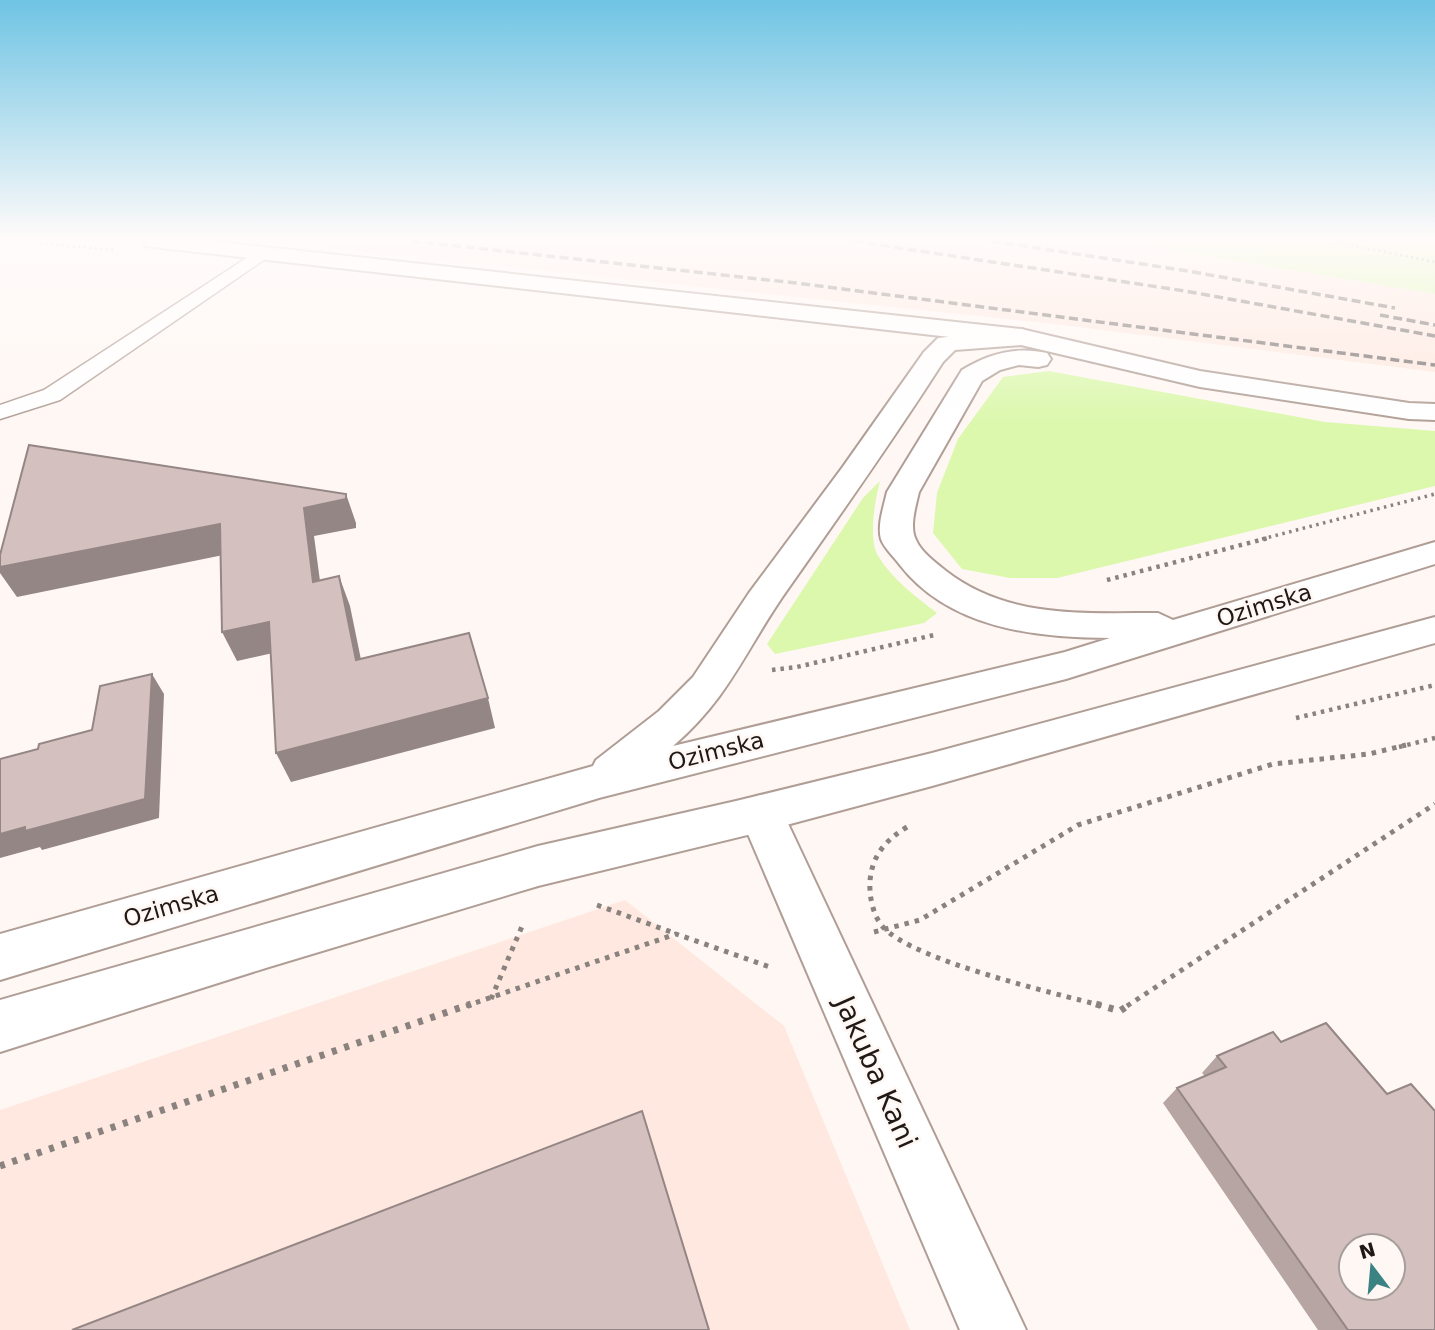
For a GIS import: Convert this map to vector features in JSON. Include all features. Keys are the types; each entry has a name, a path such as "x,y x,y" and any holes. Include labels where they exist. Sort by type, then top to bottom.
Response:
{"street":[{"path":"714,303 867,320 1334,401 1435,412"},
{"path":"867,320 947,343 1020,347"},
{"path":"599,781 660,734 705,689 739,642 767,593 836,499 933,358 947,343"},
{"path":"1020,347 971,376 903,492 898,512 898,540 927,574 989,612 1037,623 1195,626"},
{"name":"Ozimska","path":"0,957 599,781 1066,665 1435,553"},
{"path":"0,1026 223,957 541,866 761,813 1151,711 1435,630"},
{"name":"Jakuba Kani","path":"761,813 993,1330"}],"lane":[{"path":"0,412 52,395 188,303"}],"path":[{"path":"1097,582 1435,494"},
{"path":"760,672 797,667 939,634"},
{"path":"1288,720 1435,685"},
{"path":"883,928 920,920 1078,825 1273,764 1369,754 1435,738"},
{"path":"910,826 878,848 871,866 869,887 873,908 883,928 920,951 1120,1011 1435,804"},
{"path":"585,901 774,969 780,967"},
{"path":"491,999 526,921"},
{"path":"0,1166 676,934"}],"shaded area":[{"path":"855,303 1435,303 1435,372 1055,324"},
{"path":"625,900 784,1026 910,1330 0,1330 0,1110"}],"green space":[{"path":"1049,371 1325,422 1435,431 1435,486 1057,578 1010,578 962,569 933,533 937,493 958,439 1003,377"},
{"path":"880,481 873,529 878,556 897,580 937,613 924,623 775,654 767,644 863,498"}],"building":[{"path":"29,445 346,494 346,499 304,508 313,582 339,576 356,660 469,633 488,698 276,753 269,622 222,632 220,524 0,567 0,555"},
{"path":"152,674 145,799 25,831 25,827 0,834 0,759 38,749 39,744 92,730 100,686"},
{"path":"1326,1023 1387,1094 1411,1084 1435,1111 1435,1330 1348,1330 1177,1088 1226,1067 1217,1056 1273,1032 1281,1042"},
{"path":"642,1111 709,1330 72,1330"}],"railway":[{"path":"952,303 1435,365"},
{"path":"1252,303 1435,336"},
{"path":"1367,303 1395,308"},
{"path":"1380,315 1435,325"}]}
